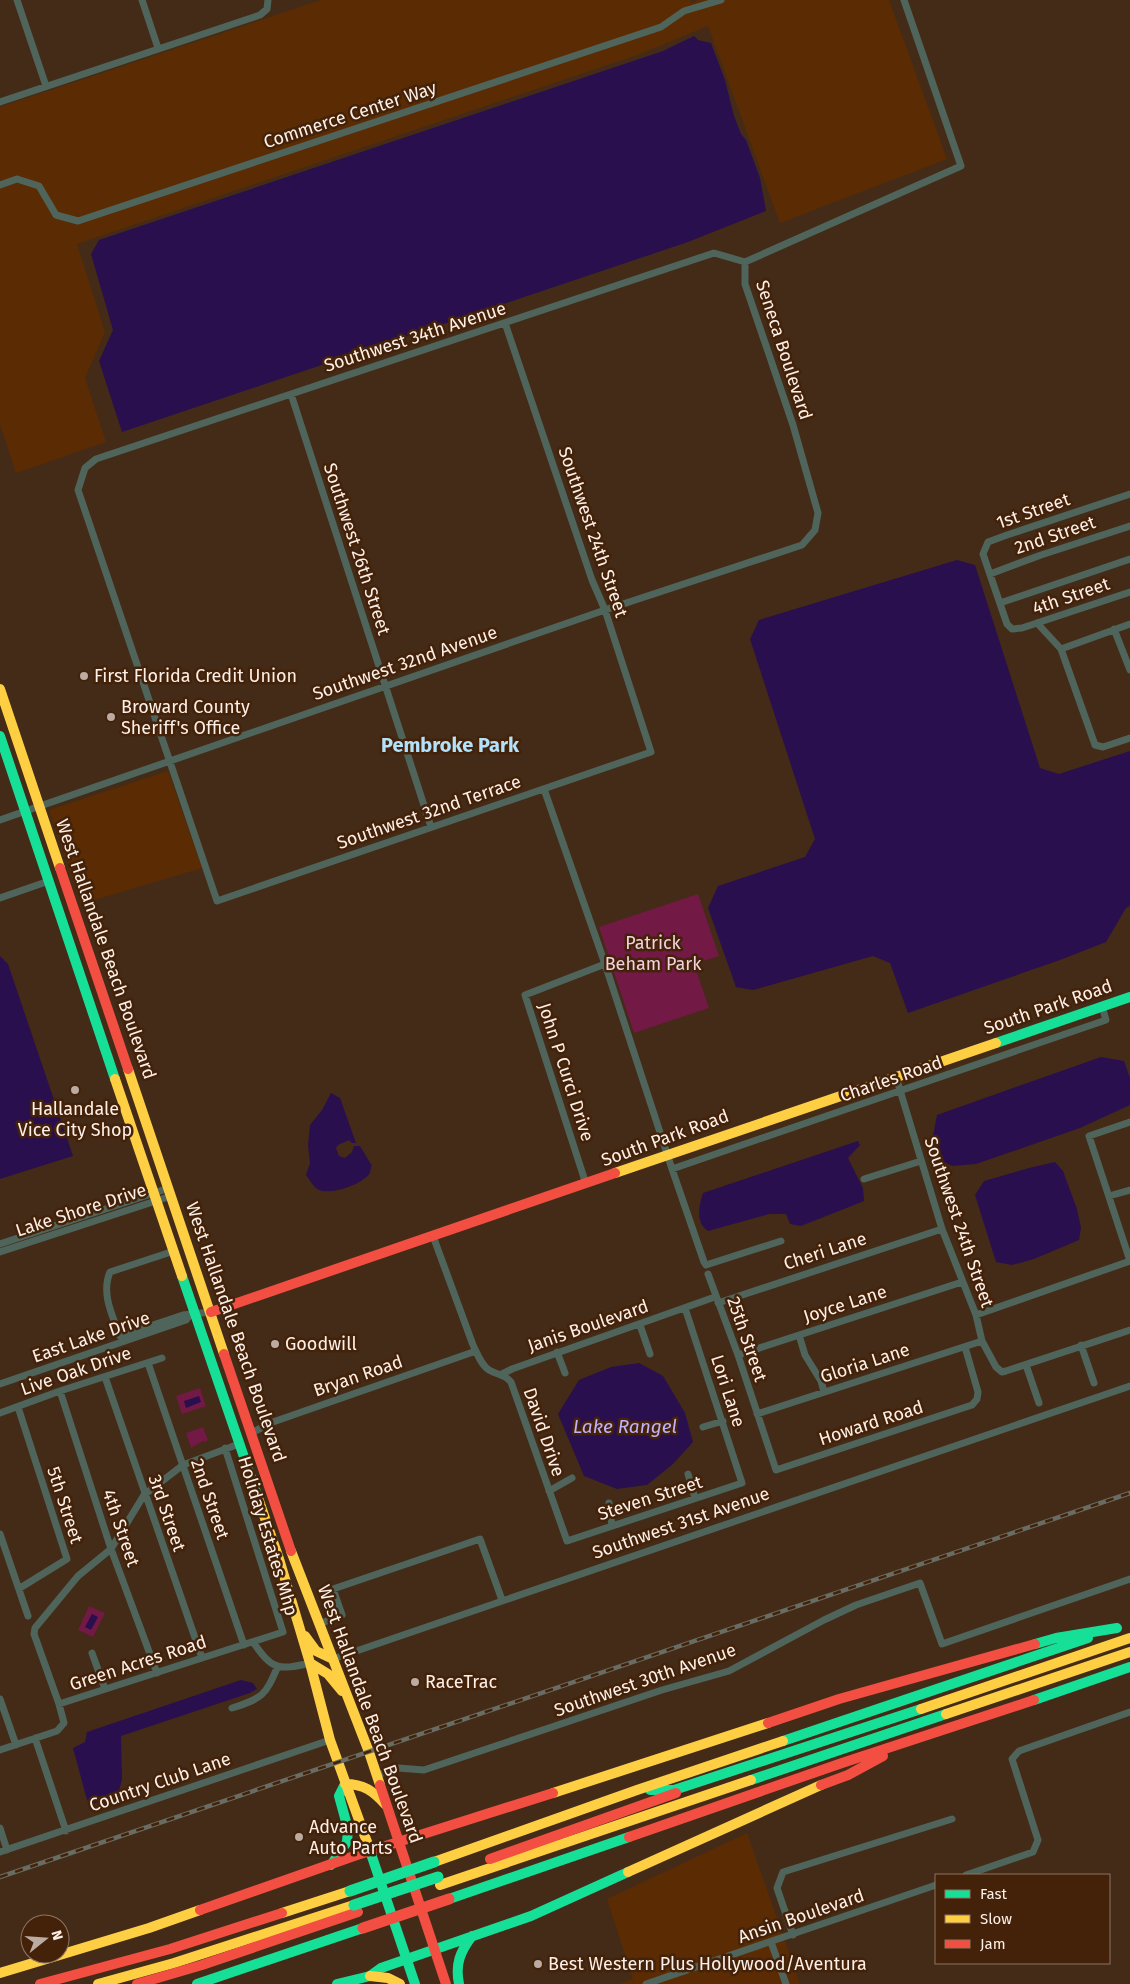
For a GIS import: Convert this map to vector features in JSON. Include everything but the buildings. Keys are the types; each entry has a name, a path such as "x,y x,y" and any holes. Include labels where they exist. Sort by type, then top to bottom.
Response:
{"main road":[{"name":"West Hallandale Beach Boulevard","path":"0,691 290,1548 352,1704 436,1949 446,1984"},
{"name":"West Hallandale Beach Boulevard","path":"0,736 154,1197 174,1251 192,1314 240,1444 279,1559 310,1663 330,1740 415,1984"},
{"path":"74,956 86,971 105,1028 117,1036"},
{"name":"South Park Road","path":"211,1312 1130,998"},
{"path":"104,1045 117,1057 137,1115 148,1128"},
{"path":"240,1444 250,1449 265,1472"},
{"path":"40,1984 170,1950 350,1891 637,1790 1041,1655 1130,1623"},
{"path":"298,1624 316,1651 324,1657 333,1659"},
{"path":"0,1973 149,1928 370,1851 839,1699 1056,1638 1117,1628"},
{"path":"637,1790 674,1790 1130,1638"},
{"path":"137,1984 202,1965 439,1881 803,1763 1130,1652"},
{"path":"310,1663 319,1666 332,1677 352,1704"},
{"path":"197,1984 842,1763 1130,1668"},
{"path":"1100,1678 1130,1674"},
{"path":"439,1881 863,1728"},
{"path":"370,1976 378,1969 531,1916 562,1903 803,1793 848,1775 907,1743"},
{"path":"568,1857 628,1826 787,1772 803,1763"},
{"path":"331,1865 347,1842 348,1829 338,1796 345,1784 358,1783 365,1785 388,1807"},
{"path":"98,1984 356,1909"},
{"path":"459,1984 456,1962 472,1936"},
{"path":"337,1984 370,1976 388,1978 400,1984"}],"street":[{"path":"17,0 46,86"},
{"path":"142,0 158,48"},
{"path":"0,102 260,15 267,9 268,0"},
{"name":"Commerce Center Way","path":"0,185 17,179 39,186 56,215 78,221 661,27 684,11 721,0"},
{"name":"Seneca Boulevard","path":"815,530 818,513 793,424 746,284 745,262 961,166 904,0"},
{"name":"Southwest 34th Avenue","path":"170,761 78,490 85,468 96,459 714,253 745,262"},
{"name":"Southwest 24th Street","path":"505,322 592,580 605,610 651,752"},
{"name":"Southwest 26th Street","path":"291,394 387,685 431,827"},
{"name":"1st Street","path":"1022,628 1016,630 1009,627 984,554 988,542 1130,494"},
{"name":"2nd Street","path":"990,574 1130,526"},
{"name":"Southwest 32nd Avenue","path":"0,820 605,610 802,545 815,530"},
{"path":"1000,603 1130,559"},
{"name":"4th Street","path":"1022,628 1130,592"},
{"path":"1037,623 1061,648 1095,745 1103,748 1130,738"},
{"path":"1061,648 1130,624"},
{"path":"1114,629 1130,670"},
{"name":"Southwest 32nd Terrace","path":"170,761 217,901 651,752"},
{"path":"544,789 706,1265 781,1240"},
{"path":"0,898 50,881"},
{"name":"John P Curci Drive","path":"586,1184 525,995 605,964"},
{"name":"Charles Road","path":"672,1169 1106,1020 1102,1006"},
{"name":"Southwest 24th Street","path":"896,1077 942,1229 976,1314 982,1341 996,1368 1002,1372 1026,1364"},
{"path":"976,1314 1130,1261 1088,1136 1130,1122"},
{"path":"864,1179 921,1161"},
{"path":"1109,1196 1130,1190"},
{"name":"Lake Shore Drive","path":"0,1244 97,1212 170,1192"},
{"name":"Lake Shore Drive","path":"0,1252 100,1220 154,1197"},
{"path":"97,1212 100,1220"},
{"name":"Cheri Lane","path":"685,1308 942,1229"},
{"name":"David Drive","path":"433,1236 476,1350 485,1367 490,1371 502,1374 511,1382 567,1541"},
{"path":"174,1251 110,1272 107,1280 107,1302 120,1336 183,1315 211,1312"},
{"name":"25th Street","path":"708,1274 715,1300 738,1355 757,1414"},
{"name":"Joyce Lane","path":"738,1355 962,1282"},
{"name":"Janis Boulevard","path":"502,1374 512,1368 685,1308"},
{"name":"Lori Lane","path":"685,1308 742,1483"},
{"name":"East Lake Drive","path":"0,1384 186,1320 192,1314"},
{"path":"640,1324 650,1354"},
{"path":"1039,1403 1026,1364 1130,1330"},
{"path":"799,1335 805,1356 820,1381 824,1392"},
{"name":"Gloria Lane","path":"757,1414 982,1341"},
{"path":"1082,1345 1094,1383"},
{"name":"Howard Road","path":"757,1414 776,1470 972,1405 977,1399 978,1392 965,1347"},
{"name":"Bryan Road","path":"252,1433 273,1422 476,1350"},
{"path":"557,1352 565,1373"},
{"name":"Live Oak Drive","path":"0,1413 60,1391 162,1358"},
{"name":"2nd Street","path":"148,1363 244,1645"},
{"name":"3rd Street","path":"105,1378 202,1658"},
{"name":"Southwest 31st Avenue","path":"333,1659 1130,1386"},
{"name":"4th Street","path":"60,1391 111,1549 157,1673"},
{"name":"5th Street","path":"18,1407 66,1559 20,1588"},
{"path":"704,1427 723,1421"},
{"path":"59,1704 34,1634 35,1628 78,1576 111,1549 144,1495 183,1465 240,1444"},
{"name":"Holiday Estates Mhp","path":"225,1448 283,1632"},
{"path":"688,1474 695,1498"},
{"path":"549,1491 572,1478"},
{"name":"Steven Street","path":"567,1541 742,1483"},
{"path":"609,1503 612,1526"},
{"path":"0,1534 28,1616"},
{"path":"319,1624 342,1615 333,1589 480,1539 502,1600"},
{"name":"Southwest 30th Avenue","path":"377,1775 398,1768 424,1770 662,1690 729,1671 856,1605 920,1583 942,1644 1130,1579"},
{"name":"Green Acres Road","path":"0,1750 57,1730 64,1723 59,1704 283,1632"},
{"path":"253,1642 266,1659 278,1666 289,1668 310,1663"},
{"path":"92,1653 105,1689"},
{"path":"232,1708 258,1699 268,1688 278,1666"},
{"path":"0,1699 16,1745"},
{"path":"969,1874 1033,1852 1038,1840 1012,1758 1019,1750 1130,1712"},
{"path":"35,1738 66,1831"},
{"name":"Country Club Lane","path":"4,1851 330,1740"},
{"path":"793,1935 777,1888 783,1872 952,1819"},
{"path":"0,1828 4,1851"},
{"name":"Ansin Boulevard","path":"646,1984 657,1982 935,1885"},
{"path":"771,1942 786,1984"}],"shaded area":[{"path":"321,0 690,0 691,3 698,0 889,0 947,159 780,223 708,26 640,54 77,244 105,332 85,378 106,442 16,473 0,424 0,107"},
{"path":"168,771 202,868 81,904 49,810"},
{"path":"747,1833 800,1984 619,1984 633,1979 607,1899"}],"green space":[{"name":"Patrick Beham Park","path":"698,894 719,956 694,964 709,1008 634,1033 599,927"},
{"path":"200,1388 206,1406 182,1414 176,1396"},
{"path":"203,1427 208,1440 191,1448 186,1433"},
{"path":"89,1606 105,1613 93,1637 78,1630"}],"water":[{"path":"694,36 698,40 711,43 725,80 734,116 741,134 746,140 760,178 766,211 688,242 122,432 99,361 113,330 91,254 99,240 663,51"},
{"path":"957,560 975,565 1040,768 1059,774 1130,751 1130,906 1126,908 1106,942 908,1013 890,963 873,956 753,990 736,987 708,908 718,886 805,857 815,839 750,639 759,620"},
{"path":"0,956 8,964 73,1156 0,1179"},
{"path":"1101,1057 1124,1061 1130,1078 1130,1105 1080,1128 976,1164 952,1166 940,1160 933,1136 937,1115"},
{"path":"331,1093 340,1098 356,1143 352,1143 349,1140 338,1145 336,1148 339,1156 345,1158 352,1152 354,1146 360,1146 372,1166 370,1173 354,1185 338,1190 324,1191 315,1187 306,1175 310,1163 308,1145 310,1125 322,1110"},
{"path":"858,1141 860,1145 848,1158 863,1188 864,1201 801,1226 790,1224 786,1214 769,1214 708,1231 701,1223 699,1208 703,1193"},
{"path":"1055,1162 1063,1171 1077,1209 1081,1228 1079,1240 1034,1259 1012,1265 996,1262 975,1195 984,1181"},
{"name":"Lake Rangel","path":"639,1363 663,1376 685,1413 693,1442 673,1464 647,1485 617,1489 584,1476 558,1414 579,1380 611,1367"},
{"path":"199,1396 201,1402 186,1408 184,1401"},
{"path":"92,1614 98,1617 91,1630 85,1627"},
{"path":"241,1680 253,1683 257,1689 121,1736 122,1779 118,1795 95,1803 87,1800 73,1748 85,1742 87,1732"}],"railway":[{"path":"0,1877 1130,1493"}],"traffic: fast":[{"path":"0,736 115,1079"},
{"path":"996,1043 1130,997"},
{"path":"182,1276 257,1495"},
{"path":"1035,1644 1056,1638 1117,1628"},
{"path":"783,1741 1088,1638"},
{"path":"1034,1700 1130,1667"},
{"path":"650,1790 674,1790 921,1709"},
{"path":"751,1780 946,1714"},
{"path":"331,1865 347,1842 348,1829 339,1796 345,1784"},
{"path":"449,1899 629,1837"},
{"path":"367,1842 415,1984"},
{"path":"350,1891 434,1862"},
{"path":"337,1984 370,1976 381,1968 531,1916 628,1872"},
{"path":"354,1905 438,1877"},
{"path":"197,1984 363,1928"},
{"path":"459,1984 459,1958 472,1936"}],"traffic: slow":[{"path":"0,689 60,868"},
{"path":"615,1173 996,1043"},
{"path":"128,1069 224,1354"},
{"path":"115,1079 182,1276"},
{"path":"257,1495 279,1559 310,1663 330,1740 367,1842"},
{"path":"291,1551 380,1785"},
{"path":"305,1636 316,1651 333,1659"},
{"path":"921,1709 1130,1638"},
{"path":"946,1714 1130,1652"},
{"path":"310,1663 328,1674 342,1691"},
{"path":"553,1793 768,1723"},
{"path":"434,1862 637,1790 783,1741"},
{"path":"440,1885 751,1780"},
{"path":"345,1784 358,1785 368,1789 385,1804"},
{"path":"628,1872 821,1785"},
{"path":"282,1913 350,1891"},
{"path":"98,1984 174,1963 354,1905"},
{"path":"0,1973 149,1928 200,1910"},
{"path":"370,1976 388,1978 400,1984"}],"traffic: jam":[{"path":"60,868 128,1069"},
{"path":"211,1312 615,1173"},
{"path":"224,1354 291,1551"},
{"path":"768,1723 839,1699 1035,1644"},
{"path":"629,1837 842,1763 1034,1700"},
{"path":"821,1785 848,1775 883,1756"},
{"path":"380,1785 446,1984"},
{"path":"200,1910 357,1855 553,1793"},
{"path":"490,1859 676,1793"},
{"path":"363,1928 449,1899"},
{"path":"137,1984 202,1965 358,1912"},
{"path":"40,1984 170,1949 282,1913"}],"place":[{"name":"First Florida Credit Union","path":"84,676"},
{"name":"Broward County Sheriff's Office","path":"111,717"},
{"name":"Hallandale Vice City Shop","path":"75,1090"},
{"name":"Goodwill","path":"275,1344"},
{"name":"RaceTrac","path":"415,1682"},
{"name":"Advance Auto Parts","path":"299,1837"},
{"name":"Best Western Plus Hollywood/Aventura","path":"538,1964"}],"district":[{"name":"Pembroke Park","path":"450,745"}]}
